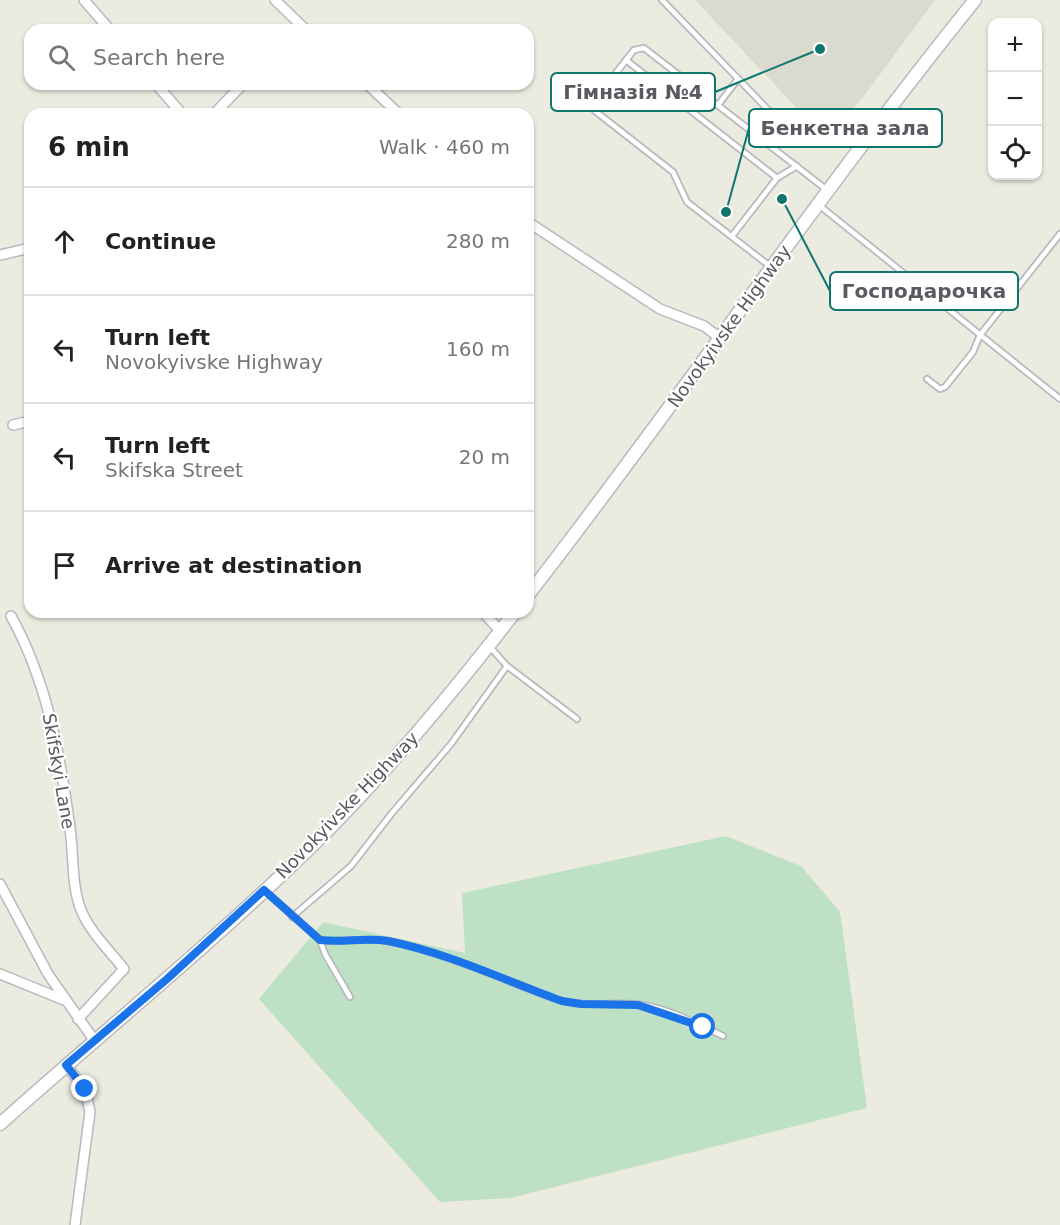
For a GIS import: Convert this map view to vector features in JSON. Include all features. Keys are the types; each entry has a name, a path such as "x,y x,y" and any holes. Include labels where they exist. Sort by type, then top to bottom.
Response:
{"main road":[{"name":"Novokyivske Highway","path":"534,587 900,92 975,0"},
{"name":"Novokyivske Highway","path":"0,1124 180,967 331,827 392,762 510,618"}],"street":[{"path":"84,0 105,24"},
{"path":"275,0 296,24"},
{"path":"161,90 177,108"},
{"path":"220,108 237,90"},
{"path":"373,90 393,108"},
{"path":"534,226 660,309 704,326 720,338"},
{"path":"0,255 24,249"},
{"path":"13,425 24,422"},
{"name":"Skifskyi Lane","path":"11,616 29,649 45,695 68,814 76,895 91,929 124,969 78,1019"},
{"path":"488,618 500,631"},
{"path":"0,884 64,1000 94,1040"},
{"path":"0,974 64,1000"},
{"path":"66,1065 85,1089 90,1112 75,1225"}],"lane":[{"path":"662,0 776,118"},
{"path":"771,267 687,202 674,172 592,106 626,60 637,48 644,48 828,190"},
{"path":"626,60 777,178"},
{"path":"718,105 738,79"},
{"path":"732,236 777,178 797,166"},
{"path":"818,204 1060,399"},
{"path":"927,379 938,388 944,389 969,358 980,335 1060,234"},
{"path":"1055,395 1060,389"},
{"path":"489,645 507,666 577,719"},
{"path":"292,917 351,866 392,813 451,744 507,666"},
{"path":"264,890 320,940 328,960 350,997"},
{"path":"320,940 359,938 388,941 447,957 562,1001 581,1004 646,1006 723,1036"}],"shaded area":[{"path":"695,0 935,0 864,96 826,139"}],"green space":[{"path":"726,836 801,866 840,912 867,1108 511,1198 440,1202 259,999 323,922 465,953 462,893"}],"place":[{"name":"Гімназія №4","path":"820,49"},
{"name":"Господарочка","path":"782,199"},
{"name":"Бенкетна зала","path":"726,212"}],"route":[{"path":"85,1089 66,1065 167,979 264,890 280,907 320,940 359,938 388,941 433,952 562,1001 599,1005 638,1005 654,1008 703,1027"}]}
